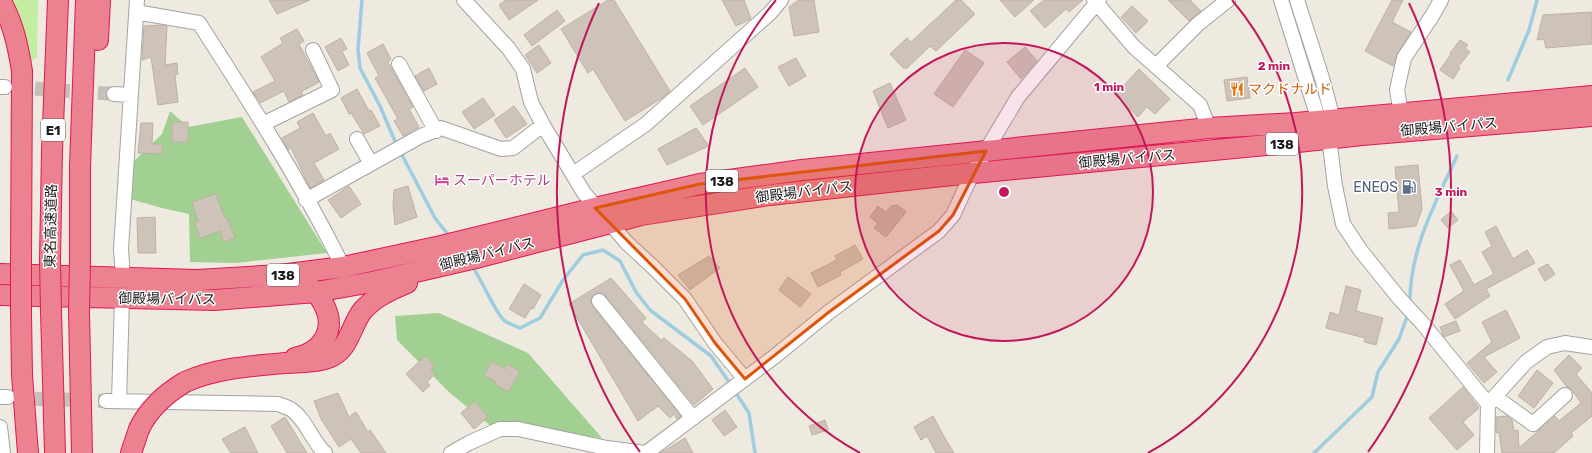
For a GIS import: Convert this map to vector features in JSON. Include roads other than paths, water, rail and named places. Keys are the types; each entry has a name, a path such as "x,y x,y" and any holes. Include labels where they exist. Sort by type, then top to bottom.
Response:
{"highway":[{"path":"0,0 13,28 22,71 21,314 22,375 28,453"},
{"name":"東名高速道路","path":"55,453 50,260 52,150 58,0"},
{"name":"東名高速道路","path":"82,453 79,312 80,167 86,0"},
{"path":"80,167 93,142 100,0"},
{"name":"御殿場バイパス","path":"0,295 214,300 316,292 372,282 476,258 641,215 770,195 972,174 1327,126 1400,113 1592,96"},
{"name":"御殿場バイパス","path":"0,274 197,280 280,275 343,267 441,246 595,208 716,182 802,170 1209,128 1327,126 1592,116"},
{"path":"131,453 139,429 151,408 184,382 212,372 244,366 322,360 336,354 347,342 362,312 375,299 391,290 452,263"},
{"path":"197,280 248,285 297,283 311,287 316,292 325,306 330,320 329,328 323,342 306,354 267,365"}],"street":[{"path":"464,0 509,48 523,70 531,102 543,125 584,193 595,208 627,243 685,299 715,343 745,378"},
{"path":"573,174 646,124 770,13 780,0"},
{"path":"1156,66 1198,24 1228,0"},
{"path":"1281,0 1327,126"},
{"path":"1297,0 1322,78 1335,186 1343,224 1361,251 1399,298 1492,401 1533,424 1565,395"},
{"path":"1400,113 1397,90 1404,58 1441,0"},
{"path":"452,453 469,443 500,429 518,429 628,452 646,453 829,312 939,231 953,215 972,174 1018,97 1096,1 1134,48 1200,105 1209,128"},
{"path":"123,278 121,250 136,6 199,23 263,124 324,230 343,267"},
{"path":"263,124 332,90 313,50"},
{"path":"398,64 436,131"},
{"path":"114,94 130,95"},
{"path":"306,200 421,136 442,128 501,149 513,148 543,125"},
{"path":"357,139 371,164"},
{"path":"122,298 112,401 278,404 291,409 300,416 319,448 325,453"},
{"path":"599,301 693,418"},
{"path":"1487,453 1492,401 1526,362 1547,347 1565,343 1592,347"},
{"path":"0,428 3,453"}],"waterway":[{"path":"362,0 358,49 360,68 380,106 397,146"},
{"path":"1508,80 1529,30 1537,0"},
{"path":"400,151 435,218 450,237"},
{"path":"1410,304 1411,284 1419,246 1432,210 1457,156"},
{"path":"472,266 497,312 505,321 520,328 540,318 563,280 583,255 603,250 620,261 636,292 650,310 711,356 731,385"},
{"path":"1314,453 1372,397 1378,372 1399,339 1408,314"},
{"path":"734,390 749,413 755,453"}],"tunnel":[{"path":"14,87 114,94"},
{"path":"14,398 106,401"}],"place":[{"name":"マクドナルド","path":"1237,89"},
{"name":"スーパーホテル","path":"442,180"},
{"name":"ENEOS","path":"1409,187"}]}
